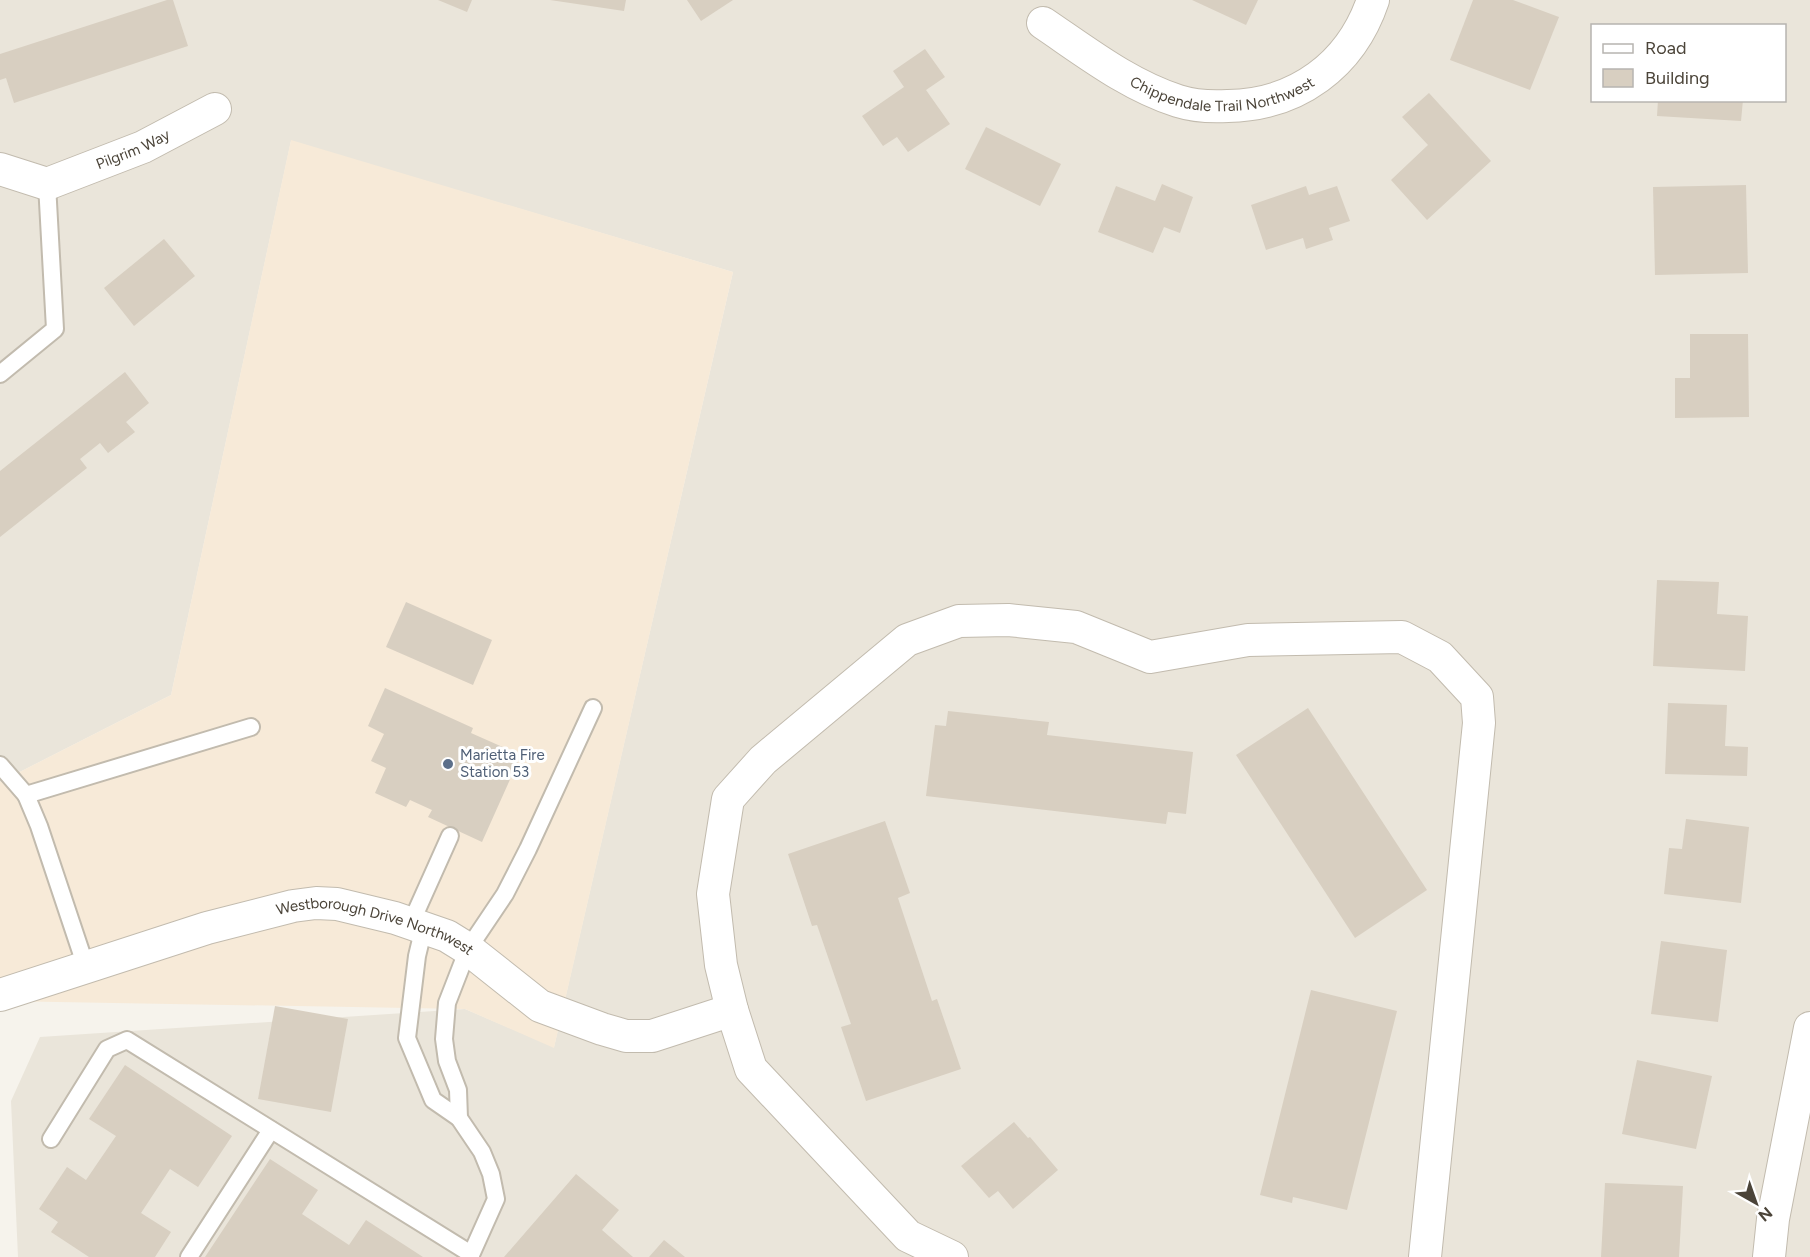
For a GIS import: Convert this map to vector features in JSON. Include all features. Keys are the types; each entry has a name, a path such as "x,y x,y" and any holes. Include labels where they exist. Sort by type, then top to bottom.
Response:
{"street":[{"name":"Chippendale Trail Northwest","path":"1043,23 1118,73 1150,90 1180,102 1202,106 1244,106 1272,101 1297,91 1320,77 1353,42 1368,16 1373,0"},
{"name":"Pilgrim Way","path":"47,184 142,147 215,109"},
{"path":"0,169 47,184"},
{"path":"952,1257 901,1247 751,1069 732,1010 721,965 713,894 728,799 763,760 907,640 959,621 1008,620 1076,627 1150,657 1248,640 1402,637 1440,657 1477,697 1479,723 1425,1257"},
{"name":"Westborough Drive Northwest","path":"0,995 207,928 294,906 316,903 337,904 418,925 447,936 468,949 540,1006 626,1036 652,1036 732,1010"},
{"path":"1769,1257 1773,1219 1810,1028"}],"lane":[{"path":"0,374 56,329 47,184"},
{"path":"459,1118 458,1090 447,1061 444,1039 447,1003 468,949 505,894 524,858 593,708"},
{"path":"26,795 251,727"},
{"path":"0,765 26,795 86,966"},
{"path":"51,1139 107,1049 127,1040 470,1256 496,1199 491,1174 482,1152 459,1118 433,1100 408,1038 418,925 450,836"},
{"path":"189,1257 271,1130"}],"shaded area":[{"path":"0,0 1810,0 1810,1257 18,1257 11,1101 40,1037 465,1009 554,1047 733,272 291,141 171,695 0,782"},
{"path":"291,140 733,272 554,1048 465,1009 0,1001 0,782 171,695"}],"building":[{"path":"173,0 188,46 14,103 6,78 0,80 0,54"},
{"path":"438,0 472,0 467,12"},
{"path":"550,0 626,0 624,11"},
{"path":"687,0 733,0 701,21"},
{"path":"1192,0 1258,0 1246,25"},
{"path":"1473,0 1513,0 1559,17 1530,90 1450,60"},
{"path":"925,49 945,77 926,90 950,124 908,152 897,137 883,146 862,116 904,87 893,71"},
{"path":"1429,93 1491,161 1427,220 1391,180 1428,145 1402,117"},
{"path":"1658,102 1743,102 1741,121 1657,116"},
{"path":"986,127 1061,164 1040,206 965,169"},
{"path":"1162,184 1193,197 1180,233 1164,227 1153,253 1098,232 1116,186 1155,201"},
{"path":"1746,185 1748,273 1655,275 1653,187"},
{"path":"1306,186 1309,195 1337,186 1350,221 1329,228 1333,240 1306,249 1303,238 1266,250 1251,205"},
{"path":"164,239 195,276 134,326 104,288"},
{"path":"1690,334 1748,334 1749,417 1675,418 1675,378 1690,378"},
{"path":"125,372 149,403 126,422 135,432 108,453 100,443 80,459 87,468 0,537 0,471"},
{"path":"1657,580 1719,582 1717,614 1748,616 1745,671 1653,666"},
{"path":"406,602 492,640 473,685 386,647"},
{"name":"Marietta Fire Station 53","path":"385,688 473,728 471,733 521,755 482,842 428,817 432,810 410,800 406,807 375,793 386,768 371,761 384,734 368,726"},
{"path":"1668,703 1727,705 1725,746 1748,747 1747,776 1665,774"},
{"path":"1308,708 1427,890 1355,938 1236,755"},
{"path":"948,711 1049,722 1047,735 1193,752 1186,814 1168,812 1166,824 926,796 935,725 946,726"},
{"path":"1686,819 1749,827 1741,903 1664,894 1669,848 1682,849"},
{"path":"885,821 910,893 898,898 932,1001 937,999 961,1069 866,1101 841,1027 851,1024 817,925 812,926 788,854"},
{"path":"1661,941 1727,950 1718,1022 1651,1014"},
{"path":"1311,990 1397,1011 1347,1210 1293,1197 1292,1203 1260,1195"},
{"path":"275,1006 348,1019 331,1112 258,1099"},
{"path":"1637,1060 1712,1076 1696,1149 1622,1134"},
{"path":"125,1065 232,1136 198,1187 170,1169 141,1213 171,1232 155,1257 89,1257 51,1232 58,1222 39,1209 67,1167 86,1180 116,1136 89,1119"},
{"path":"1014,1122 1058,1170 1013,1209 998,1191 989,1198 961,1166"},
{"path":"270,1159 318,1190 302,1214 349,1245 366,1220 423,1257 205,1257"},
{"path":"576,1174 619,1210 602,1230 633,1257 504,1257"},
{"path":"1605,1183 1683,1186 1679,1257 1601,1257"},
{"path":"664,1240 685,1257 649,1257"}],"place":[{"name":"Marietta Fire Station 53","path":"448,764"}]}
